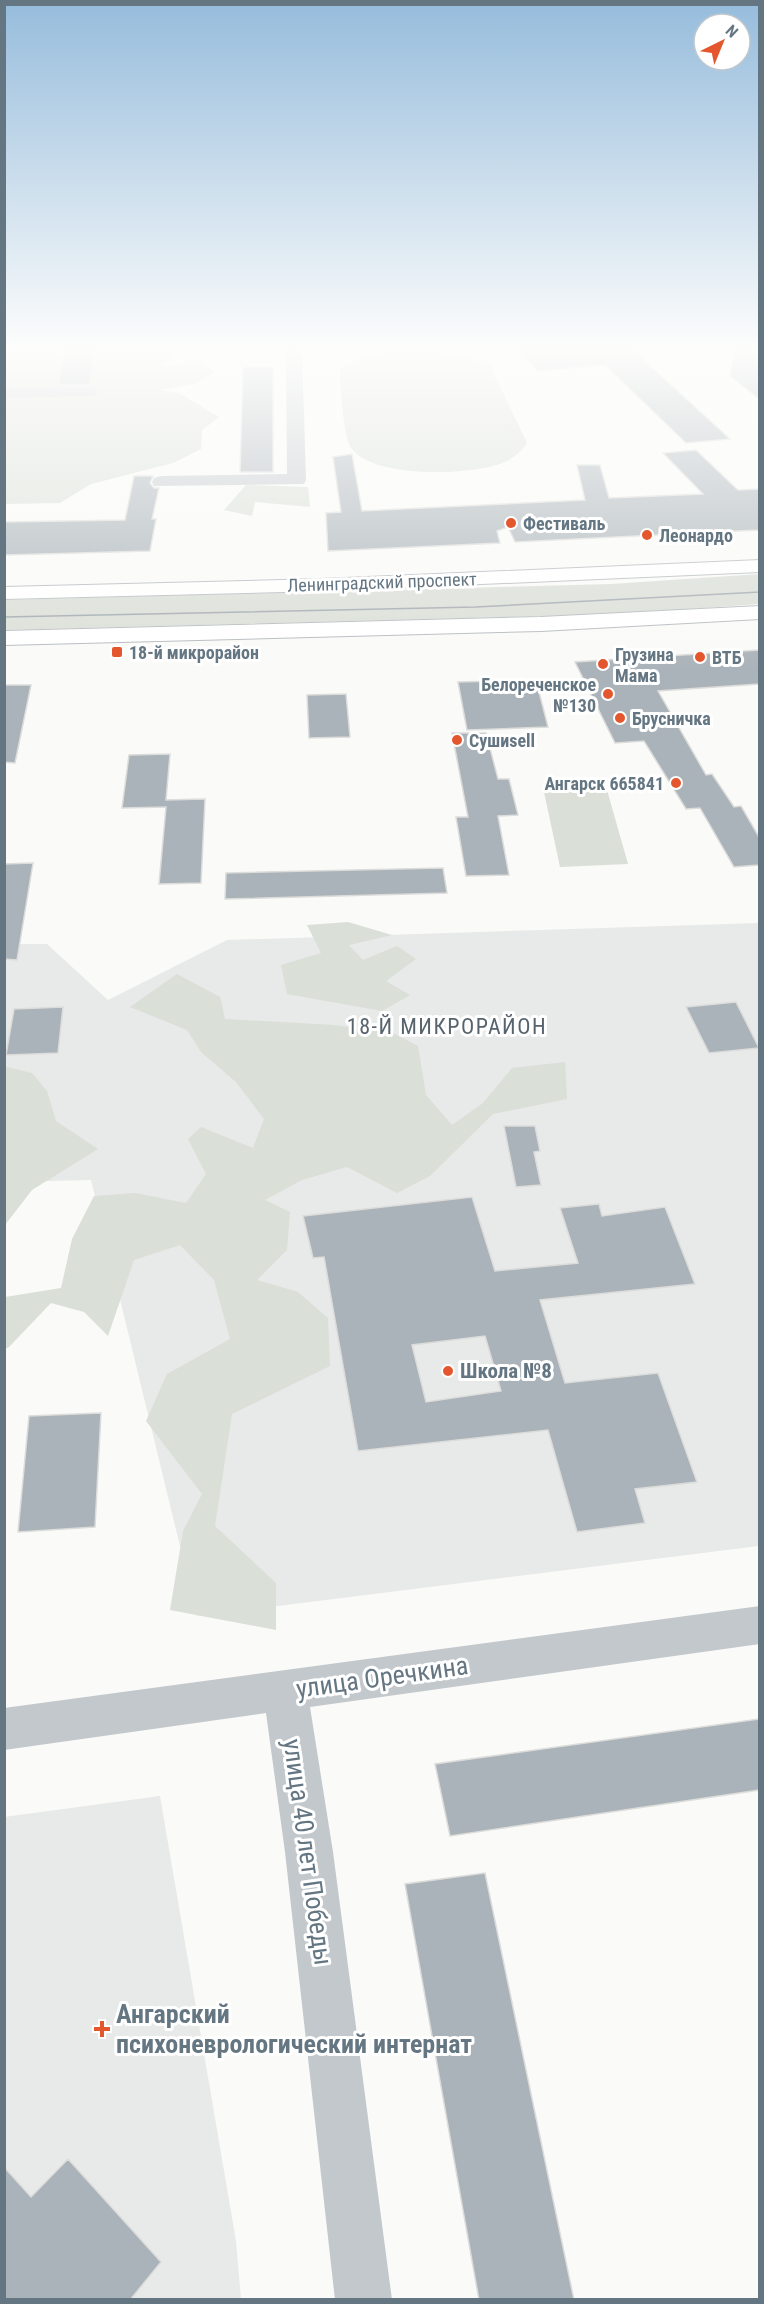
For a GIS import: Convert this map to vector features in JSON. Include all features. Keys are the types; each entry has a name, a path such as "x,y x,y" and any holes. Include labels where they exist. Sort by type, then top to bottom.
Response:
{"main road":[{"name":"Ленинградский проспект","path":"4,593 321,585 759,566"},
{"path":"4,638 541,624 759,612"}],"street":[{"path":"161,482 297,480 296,456"},
{"name":"улица Оречкина","path":"4,1729 759,1625"},
{"name":"улица 40 лет Победы","path":"285,1691 307,1841 364,2300"}],"shaded area":[{"path":"5,456 188,456 173,463 91,484 60,503 5,504"},
{"path":"360,456 515,456 492,466 449,472 400,470 378,465"},
{"path":"246,485 308,487 310,507 255,502 252,516 224,510"},
{"path":"760,574 759,604 621,614 5,630 4,600 611,584"},
{"path":"607,790 628,864 560,867 544,792"},
{"path":"348,922 392,935 349,945 363,960 397,946 416,959 386,981 410,995 382,1011 287,994 281,965 321,953 307,925"},
{"name":"Школа №8","path":"759,923 759,1546 197,1616 91,1180 5,1182 4,944 47,944 108,1000 227,940"},
{"path":"177,974 220,997 225,1019 334,1025 393,1033 418,1046 426,1095 452,1125 483,1103 512,1068 565,1062 567,1099 493,1114 430,1176 397,1193 347,1167 302,1180 265,1200 290,1212 287,1250 257,1280 298,1292 328,1318 330,1366 232,1414 215,1526 276,1583 276,1630 170,1610 183,1531 202,1494 146,1421 167,1374 230,1339 214,1280 180,1245 134,1260 108,1336 84,1312 51,1303 5,1349 5,1297 61,1288 72,1239 94,1196 135,1193 186,1203 206,1174 188,1139 201,1127 253,1148 264,1119 236,1082 201,1052 187,1030 130,1007"},
{"path":"7,1067 32,1073 47,1091 56,1121 98,1149 32,1190 5,1225 4,1069"},
{"name":"Ангарский психоневрологический интернат","path":"160,1796 236,2241 241,2299 5,2299 4,1817"}],"building":[{"path":"240,456 273,456 273,472 240,472"},
{"name":"Фестиваль","path":"342,456 352,456 362,511 585,500 577,465 600,465 609,498 703,494 665,456 702,456 738,490 759,489 759,530 515,542 508,527 497,531 500,543 328,551 326,513 341,512 333,457"},
{"path":"134,476 153,476 150,483 154,488 159,488 152,519 156,519 150,551 4,555 4,522 125,520"},
{"path":"759,650 759,684 658,691 706,775 712,774 734,807 741,806 759,837 759,865 734,867 700,808 686,809 644,741 615,743 575,662"},
{"path":"536,680 548,727 467,730 458,682"},
{"path":"4,685 31,685 15,763 4,762"},
{"path":"346,694 350,737 309,738 307,695"},
{"path":"452,733 486,733 498,779 509,779 518,815 498,816 509,875 466,876 456,817 468,817"},
{"path":"170,754 166,800 205,799 201,883 159,884 166,807 122,808 129,755"},
{"path":"33,863 17,960 4,959 4,864"},
{"path":"443,868 447,893 225,899 226,873"},
{"path":"736,1002 759,1048 709,1053 686,1007"},
{"path":"63,1007 58,1053 6,1055 14,1009"},
{"path":"504,1126 535,1126 540,1151 534,1152 541,1185 516,1187"},
{"path":"472,1197 495,1271 578,1263 560,1208 599,1204 602,1216 665,1207 695,1284 540,1300 565,1383 658,1373 697,1482 635,1489 645,1523 577,1532 548,1430 358,1451 324,1257 313,1258 303,1216","holes":["485,1336 501,1391 426,1402 412,1345"]},
{"path":"101,1413 95,1527 18,1532 29,1416"},
{"path":"759,1719 759,1790 450,1836 435,1764"},
{"path":"485,1873 574,2300 479,2300 405,1884"},
{"path":"68,2159 161,2262 130,2300 4,2300 4,2167 31,2197"}],"tram line":[{"path":"4,617 476,607 760,592"}],"place":[{"name":"Фестиваль","path":"511,523"},
{"name":"Леонардо","path":"647,535"},
{"name":"18-й микрорайон","path":"117,652"},
{"name":"ВТБ","path":"700,657"},
{"name":"Грузина Мама","path":"603,664"},
{"name":"Белореченское №130","path":"608,694"},
{"name":"Брусничка","path":"620,718"},
{"name":"Сушиsell","path":"457,740"},
{"name":"Ангарск 665841","path":"676,783"},
{"name":"Школа №8","path":"448,1371"},
{"name":"Ангарский психоневрологический интернат","path":"102,2029"}],"district":[{"name":"18-Й МИКРОРАЙОН","path":"447,1026"}]}
